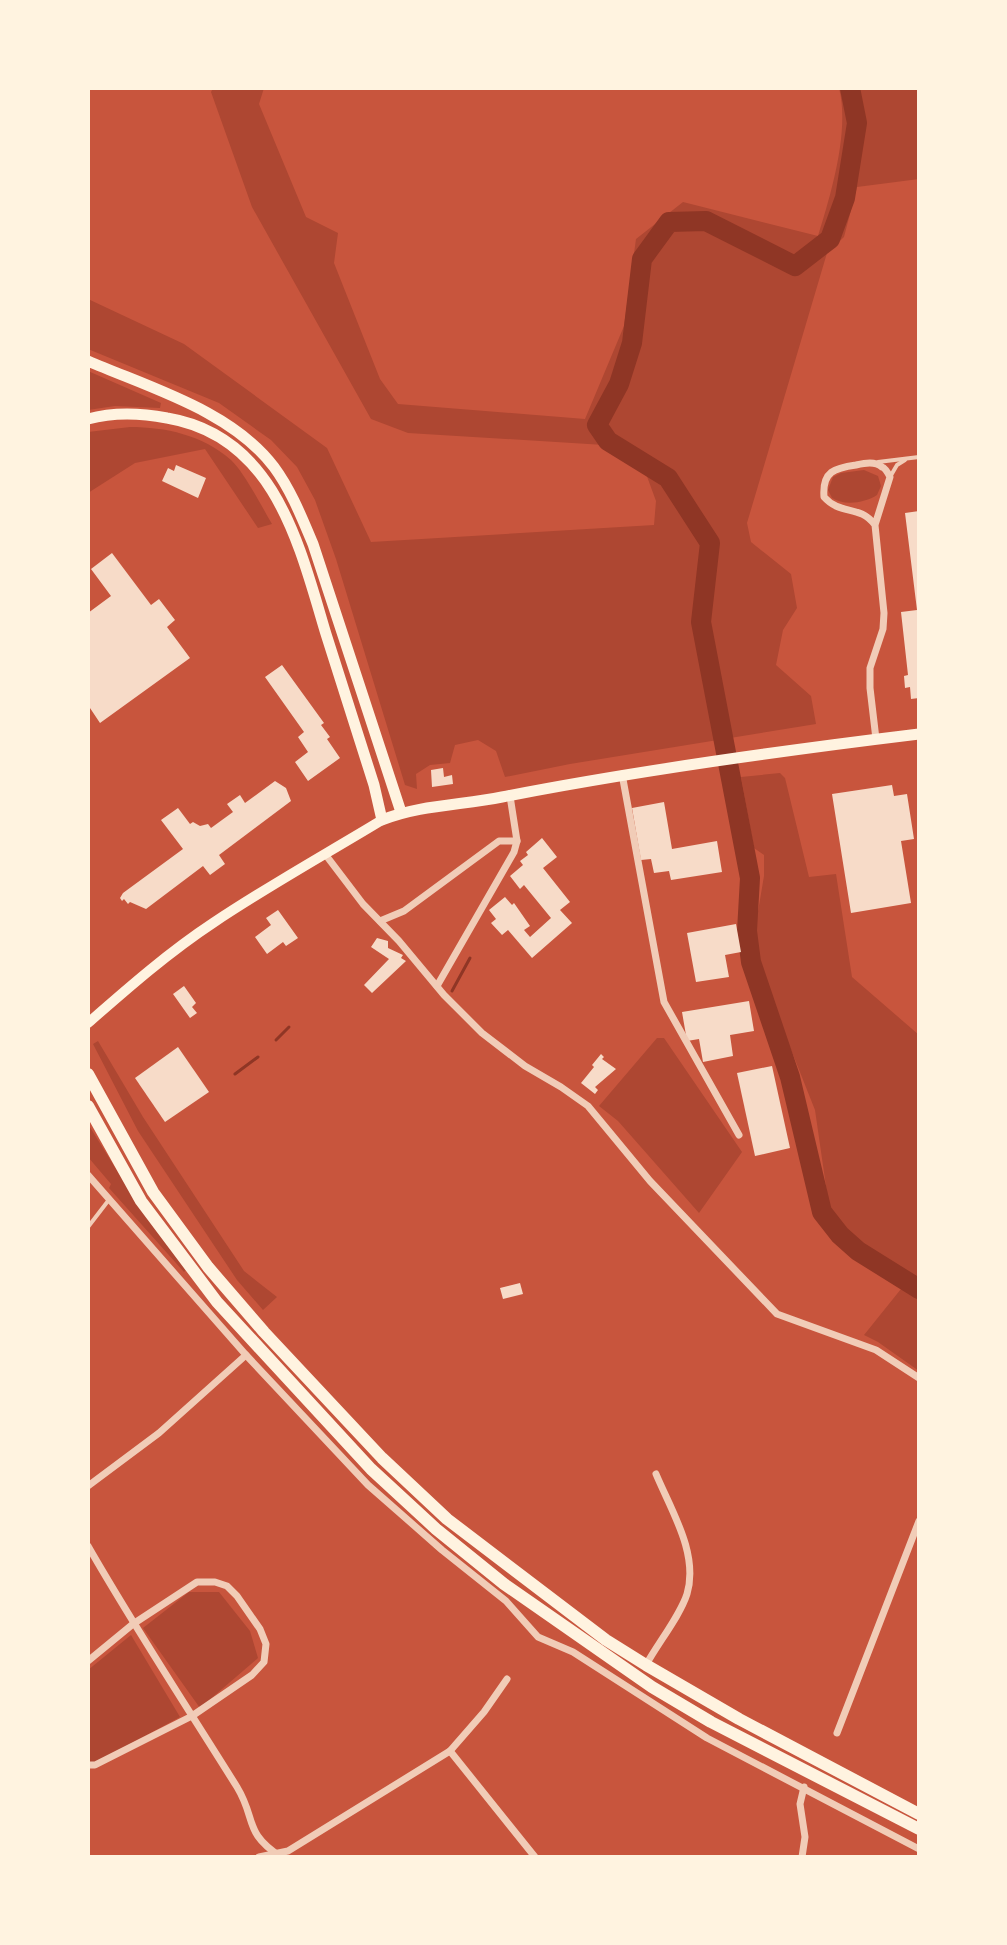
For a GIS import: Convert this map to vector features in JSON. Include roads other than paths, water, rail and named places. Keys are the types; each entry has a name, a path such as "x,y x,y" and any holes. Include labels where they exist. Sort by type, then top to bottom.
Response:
{"highway":[{"path":"88,1074 153,1192 208,1267 382,1458 447,1519 606,1640 739,1719 919,1814"},
{"path":"88,1106 141,1201 217,1302 371,1469 436,1529 504,1584 652,1687 711,1722 919,1829"}],"main road":[{"path":"88,361 225,422 252,443 274,467 313,544 401,812"},
{"path":"88,419 139,414 198,426 240,452 267,482 285,513 301,554 374,785 382,820"},
{"path":"88,1023 211,924 382,820 401,812 510,796 622,774 919,734"}],"street":[{"path":"875,525 864,513 839,509 824,497 823,486 836,468 872,462 884,468 890,477 875,525 884,613 883,629 870,668 876,739"},
{"path":"622,774 664,1002 739,1135"},
{"path":"437,986 514,852 517,841 510,796"},
{"path":"380,921 404,911 499,841 517,841"},
{"path":"325,854 363,904 482,1033 525,1066 588,1106 650,1181 777,1314 876,1350 919,1378"},
{"path":"88,1175 246,1355 368,1485 506,1601 538,1637 573,1652 707,1738 919,1849"},
{"path":"88,1486 159,1433 246,1355"},
{"path":"646,1665 686,1596 692,1568 682,1535 656,1474"},
{"path":"837,1733 919,1521"},
{"path":"88,1546 133,1624 243,1797 255,1835 280,1856"},
{"path":"88,1661 133,1624 197,1582 227,1586 260,1629 266,1644 264,1662 252,1675 192,1716 95,1765 88,1765"},
{"path":"259,1857 280,1856 450,1751 484,1712 507,1679"},
{"path":"450,1751 535,1857 542,1857"},
{"path":"802,1857 805,1837 800,1804 804,1787"}],"lane":[{"path":"872,462 919,457"},
{"path":"890,477 897,465 907,459"},
{"path":"88,1227 109,1199"}],"waterway":[{"path":"850,88 857,123 845,198 830,239 795,266 706,221 669,222 642,259 632,343 619,384 597,425 608,441 668,478 710,543 701,622 750,878 747,931 751,962 790,1077 822,1212 858,1251 919,1289"},
{"path":"452,991 470,958"},
{"path":"276,1040 289,1027"},
{"path":"235,1074 258,1057"}]}
